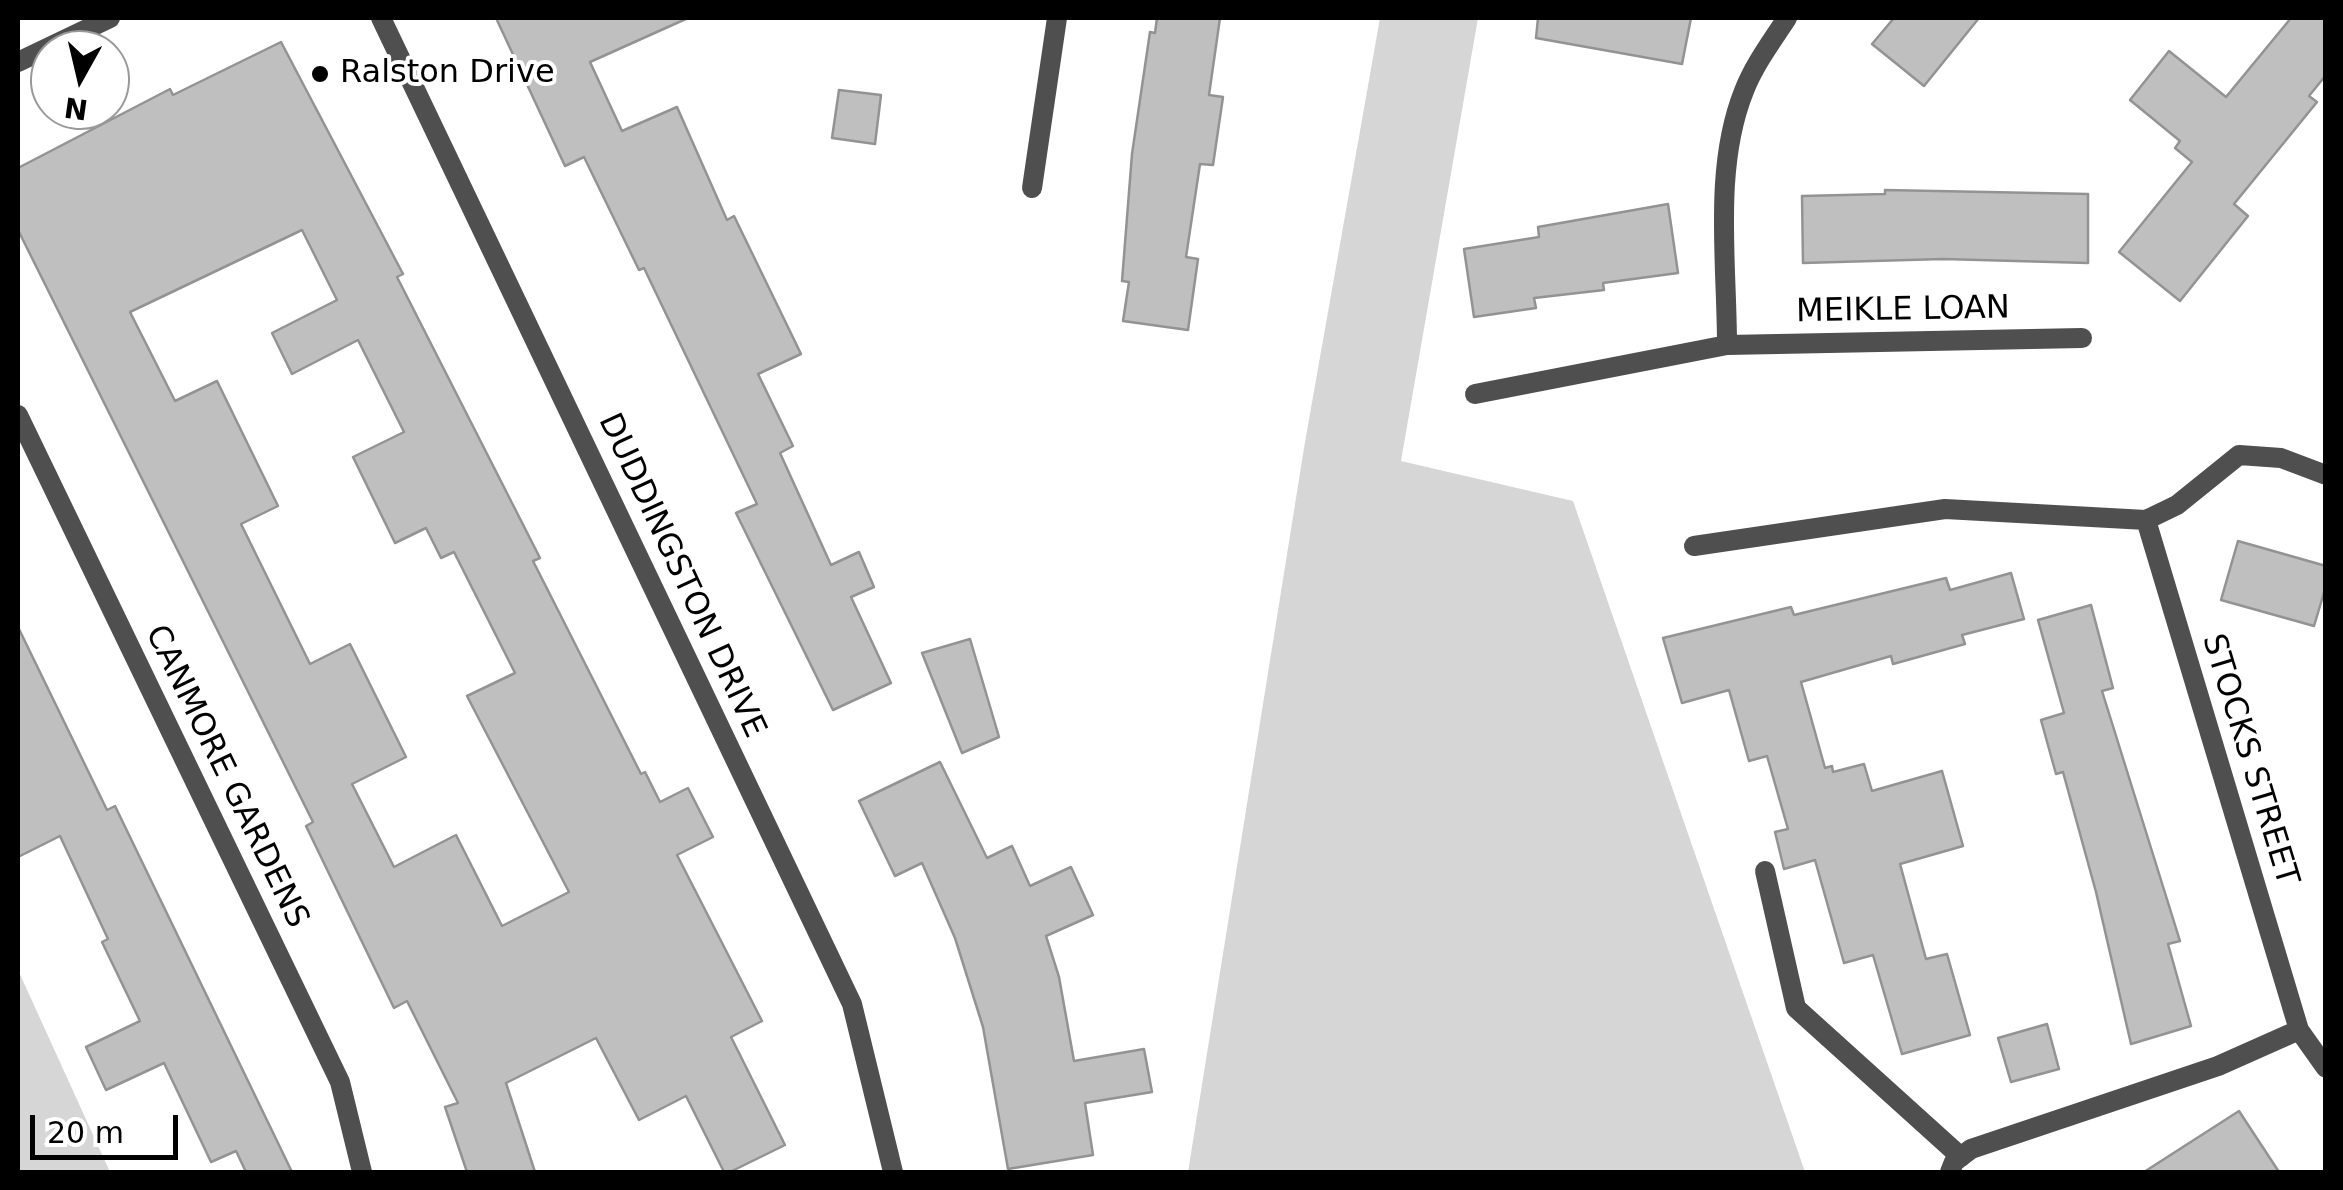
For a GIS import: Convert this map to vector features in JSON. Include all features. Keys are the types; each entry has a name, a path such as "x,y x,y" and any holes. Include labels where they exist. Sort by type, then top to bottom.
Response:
{"street":[{"path":"18,62 110,18"},
{"name":"DUDDINGSTON DRIVE","path":"381,18 852,1004 893,1172"},
{"path":"1032,188 1057,18"},
{"path":"1726,344 1727,163 1733,123 1745,88 1787,18"},
{"name":"MEIKLE LOAN","path":"1475,394 1726,344 2082,338"},
{"name":"CANMORE GARDENS","path":"18,415 340,1082 362,1172"},
{"path":"1694,546 1946,509 2146,520 2176,505 2240,455 2282,458 2326,476"},
{"name":"STOCKS STREET","path":"2146,520 2299,1030 2326,1068"},
{"path":"1765,871 1796,1008 1956,1165 2000,1138 2218,1066 2299,1030"}],"shaded area":[{"path":"1380,18 1478,18 1401,461 1573,501 1805,1172 1188,1172 1305,442"},
{"path":"18,970 110,1172 18,1172"}],"building":[{"path":"496,18 688,18 590,62 622,131 677,107 727,220 734,216 801,354 758,374 793,446 780,453 831,565 859,552 874,587 851,597 891,683 833,710 736,513 757,504 644,268 639,270 584,157 565,166"},
{"path":"1157,18 1220,18 1209,95 1223,97 1213,165 1200,164 1186,257 1198,259 1188,330 1123,321 1129,282 1122,281 1132,154 1150,32 1155,33"},
{"path":"1538,18 1691,18 1682,64 1536,38"},
{"path":"1894,18 1979,18 1924,86 1872,44"},
{"path":"2291,18 2326,18 2326,75 2309,96 2317,102 2234,204 2248,216 2180,301 2119,252 2192,162 2175,148 2180,141 2130,100 2169,51 2226,97"},
{"path":"281,42 403,274 397,277 540,558 533,561 641,774 645,772 660,802 688,788 713,837 677,855 762,1021 731,1037 785,1145 724,1172 686,1096 639,1120 596,1038 506,1083 535,1172 467,1172 445,1107 458,1103 407,1001 394,1008 306,826 313,822 18,230 18,168 91,130 130,130 130,110 170,89 173,95","holes":["302,230 337,300 272,333 292,374 358,340 404,432 353,457 395,543 426,528 441,558 454,552 515,673 467,696 569,892 502,926 456,835 394,867 352,784 406,757 350,644 310,664 241,524 278,506 217,381 175,401 130,312"]},
{"path":"839,90 881,95 875,144 832,138"},
{"path":"1885,190 2088,194 2088,263 1943,259 1803,263 1802,196 1885,194"},
{"path":"1668,204 1678,273 1603,283 1604,290 1534,298 1536,308 1474,317 1464,249 1539,237 1538,227"},
{"path":"2238,541 2326,566 2326,586 2314,626 2221,600"},
{"path":"2011,573 2024,619 1962,635 1965,644 1893,664 1891,656 1801,682 1825,768 1832,766 1833,772 1864,764 1872,791 1942,771 1963,846 1900,864 1926,959 1947,954 1970,1035 1902,1054 1873,955 1844,963 1815,860 1784,869 1775,832 1788,829 1767,756 1749,761 1729,690 1682,703 1663,638 1791,607 1794,615 1946,578 1950,590"},
{"path":"2091,605 2113,688 2102,691 2180,941 2168,944 2191,1026 2131,1044 2063,772 2056,774 2041,720 2064,713 2038,620"},
{"path":"18,627 107,810 115,806 292,1172 246,1172 236,1151 211,1162 164,1063 106,1090 86,1047 140,1021 102,942 108,939 60,836 18,857"},
{"path":"970,639 999,737 962,753 922,653"},
{"path":"940,762 987,858 1012,846 1030,886 1071,867 1093,915 1046,936 1059,977 1074,1061 1144,1049 1152,1092 1085,1103 1093,1155 1008,1169 983,1027 955,938 922,863 895,876 859,801"},
{"path":"2047,1024 2059,1069 2011,1082 1998,1038"},
{"path":"2239,1111 2279,1172 2144,1172"}],"place":[{"name":"Ralston Drive","path":"320,74"}]}
